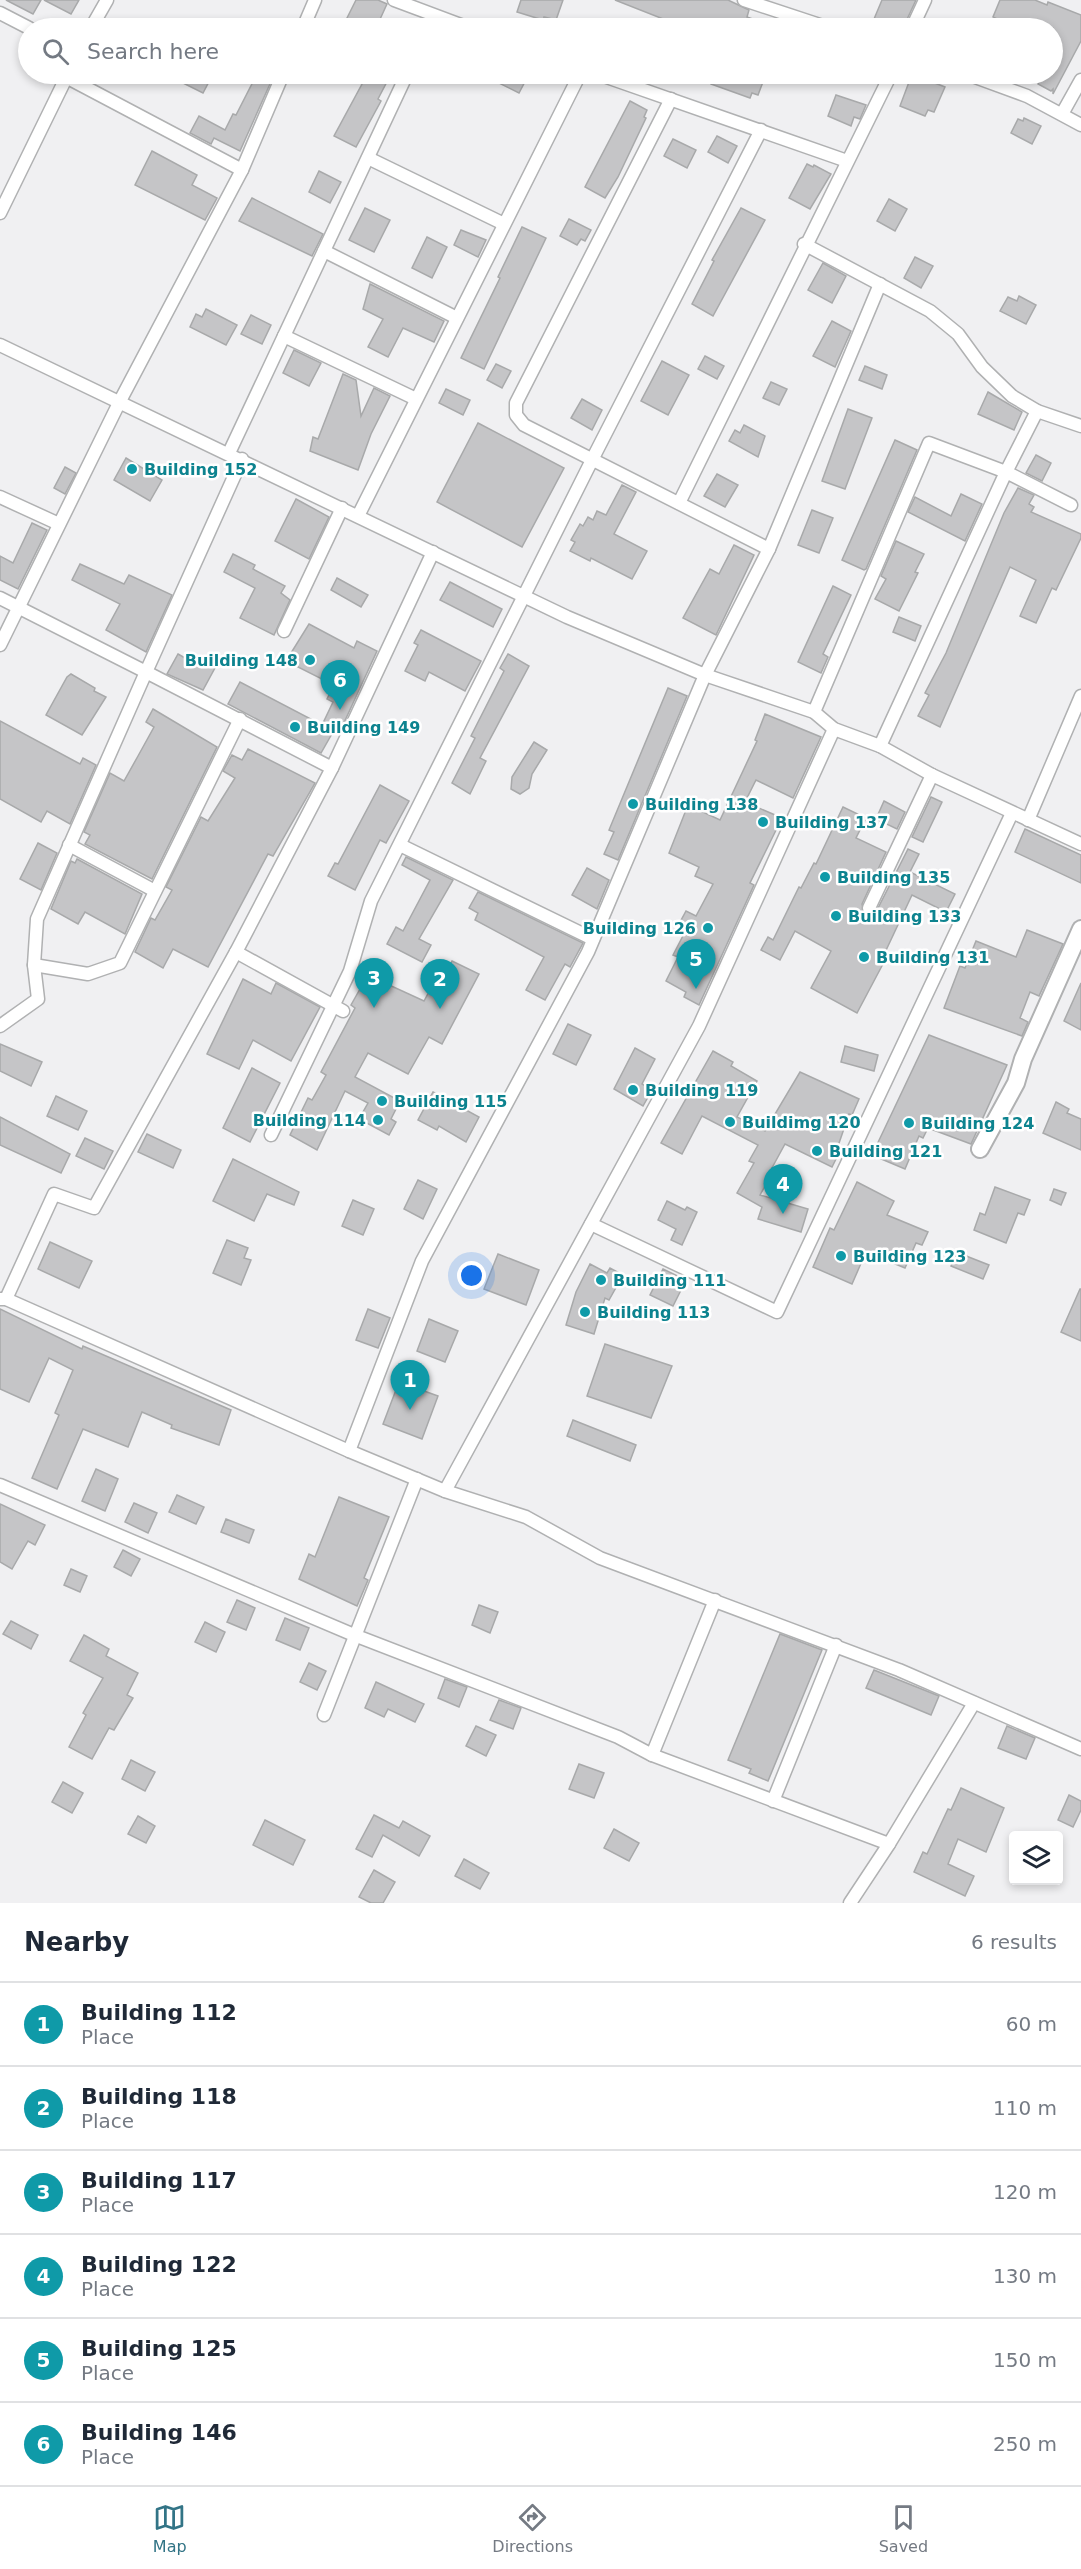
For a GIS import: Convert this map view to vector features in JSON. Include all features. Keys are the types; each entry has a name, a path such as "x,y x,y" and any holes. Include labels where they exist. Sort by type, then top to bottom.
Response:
{"street":[{"path":"97,18 107,0"},
{"path":"307,18 315,0"},
{"path":"393,0 412,3 440,18"},
{"path":"744,0 799,18"},
{"path":"917,18 925,0"},
{"path":"0,13 18,22"},
{"path":"1062,114 1081,80"},
{"path":"0,213 63,84"},
{"path":"84,84 242,170"},
{"path":"0,645 120,401 242,170 279,84"},
{"path":"229,453 402,84"},
{"path":"358,516 575,84"},
{"path":"627,84 847,161"},
{"path":"679,503 804,244 886,84"},
{"path":"995,84 1028,96 1081,125"},
{"path":"670,99 514,409 524,425 769,549"},
{"path":"271,1136 339,1009 371,901 523,596 761,130"},
{"path":"368,158 504,224"},
{"path":"804,244 930,311 958,334 982,367 1012,396 1037,411 1081,426"},
{"path":"324,251 457,318"},
{"path":"349,1451 422,1261 593,939 705,675 769,549 880,284"},
{"path":"284,336 416,399"},
{"path":"0,345 242,459 523,596 705,675 814,712 834,729 880,746 932,775 1081,844"},
{"path":"880,746 1006,472 1037,411"},
{"path":"814,712 928,443 1006,472 1071,505"},
{"path":"0,1026 38,999 34,965 37,919 242,459"},
{"path":"0,497 59,524"},
{"path":"284,631 342,508"},
{"path":"433,552 332,768 236,952 94,1208 54,1194 3,1299 349,1451 445,1491 526,1517 600,1558 836,1645 1081,1749"},
{"path":"0,598 332,768"},
{"path":"1028,820 1081,696"},
{"path":"34,965 88,974 120,963 240,719"},
{"path":"445,1491 699,1026 834,729"},
{"path":"869,908 932,775"},
{"path":"591,1224 777,1312 1012,813"},
{"path":"69,845 155,891"},
{"path":"400,846 593,939"},
{"path":"980,1149 1016,1083 1023,1059 1081,929"},
{"path":"236,952 339,1009"},
{"path":"324,1715 417,1479"},
{"path":"0,1485 354,1635 618,1737 652,1755 889,1844"},
{"path":"652,1755 715,1600"},
{"path":"773,1801 836,1645"},
{"path":"850,1903 889,1844 974,1702"}],"building":[{"path":"6,0 41,0 33,14"},
{"path":"44,0 79,0 71,14"},
{"path":"356,0 378,0 387,4 381,18 347,18"},
{"path":"521,0 563,0 557,18 536,18 517,12"},
{"path":"615,0 728,0 749,10 747,17 750,18 661,18"},
{"path":"882,0 916,0 908,18 874,18"},
{"path":"1000,0 1035,0 1047,5 1048,2 1081,15 1081,41 1063,75 1063,18 993,17"},
{"path":"185,84 208,84 203,93"},
{"path":"252,84 270,84 240,151 214,138 211,144 190,133 199,116 225,130 233,114 236,115"},
{"path":"362,84 386,84 378,99 381,101 356,147 334,136"},
{"path":"501,84 524,84 519,93"},
{"path":"711,84 762,84 758,95 752,93 750,98"},
{"path":"908,84 937,84 945,87 934,112 928,110 925,116 900,106"},
{"path":"1038,84 1058,84 1053,94 1053,89 1051,91"},
{"path":"836,95 866,105 860,119 854,117 851,126 828,116"},
{"path":"630,101 647,110 644,117 646,118 618,177 605,198 585,187"},
{"path":"1024,118 1041,126 1032,144 1011,133 1018,119 1023,121"},
{"path":"717,136 737,146 728,163 708,152"},
{"path":"673,139 696,150 687,168 664,156"},
{"path":"152,151 197,175 192,185 217,198 205,220 135,185"},
{"path":"807,164 831,174 810,209 789,198"},
{"path":"319,171 341,182 330,203 309,192"},
{"path":"252,198 323,234 312,256 239,221"},
{"path":"889,199 907,209 895,231 877,221"},
{"path":"365,208 390,220 374,252 349,240"},
{"path":"741,208 765,220 713,316 692,304 714,261 712,260"},
{"path":"569,219 591,230 585,241 581,239 577,245 560,236"},
{"path":"522,227 546,238 484,369 461,358"},
{"path":"461,230 486,240 478,257 454,245"},
{"path":"427,237 447,247 432,278 412,268"},
{"path":"915,257 933,266 921,288 904,278"},
{"path":"823,263 846,276 832,303 808,290"},
{"path":"370,284 444,321 434,342 403,328 388,357 368,347 383,319 363,309"},
{"path":"1019,296 1036,305 1026,324 1000,311 1008,297 1017,301"},
{"path":"206,309 237,325 226,345 190,327 196,314 202,317"},
{"path":"251,315 271,325 262,344 241,334"},
{"path":"832,321 851,331 835,367 813,356"},
{"path":"294,350 321,363 309,386 283,373"},
{"path":"705,356 724,366 717,379 698,369"},
{"path":"662,361 689,375 668,415 641,401"},
{"path":"496,364 511,371 502,388 487,380"},
{"path":"865,366 887,375 882,389 859,380"},
{"path":"343,374 356,380 361,416 374,388 390,396 371,434 358,470 310,451 313,437 318,439"},
{"path":"771,382 787,389 779,405 763,398"},
{"path":"446,389 470,400 463,415 439,403"},
{"path":"988,392 1022,412 1014,430 978,414"},
{"path":"582,399 602,410 592,430 571,418"},
{"path":"848,409 872,418 845,489 822,481"},
{"path":"478,423 564,468 522,547 437,502"},
{"path":"744,425 765,436 758,457 729,441 735,430 740,433"},
{"path":"895,440 917,450 864,570 842,560"},
{"path":"1036,455 1051,463 1042,481 1026,473"},
{"name":"Building 152","path":"126,458 162,480 150,501 114,480"},
{"path":"65,467 76,473 65,494 54,488"},
{"path":"717,474 738,485 725,507 704,496"},
{"path":"622,485 636,492 614,534 647,551 632,579 591,558 590,561 570,551 575,542 571,540 580,524 583,526 588,517 593,520 597,511 606,515"},
{"path":"1018,488 1034,495 1029,504 1034,507 1031,512 1081,534 1081,538 1056,590 1052,588 1036,623 1020,616 1036,580 1010,567 940,727 918,716 929,695 925,693 946,653 1004,513"},
{"path":"961,494 982,504 965,541 908,512 915,497 951,516"},
{"path":"296,499 329,517 309,559 275,541"},
{"path":"812,510 833,518 819,553 798,545"},
{"path":"32,523 47,530 18,589 0,580 0,556 13,563"},
{"path":"896,541 924,554 915,572 918,573 899,611 875,599 886,579 881,576"},
{"path":"734,545 754,555 716,635 683,618 710,569 719,574"},
{"path":"233,554 255,565 253,569 285,586 281,593 290,600 274,635 240,618 255,588 224,572"},
{"path":"80,564 124,584 129,575 172,595 146,652 106,630 120,604 72,580"},
{"path":"337,578 368,595 361,607 331,590"},
{"path":"450,582 502,609 493,627 440,600"},
{"path":"833,586 851,595 823,654 828,657 821,673 798,662"},
{"path":"899,617 921,626 915,641 893,632"},
{"path":"309,624 354,648 357,641 377,651 342,727 337,725 321,753 228,704 240,682 322,725 333,702 327,699 334,685 286,661"},
{"path":"421,630 481,661 465,691 429,672 425,681 405,671 418,645 414,643"},
{"path":"178,654 199,666 202,659 216,666 203,690 167,674"},
{"path":"508,654 529,666 480,758 486,761 470,794 452,783 475,738 471,736 504,671 500,668"},
{"path":"71,674 106,697 82,735 46,715 67,677"},
{"path":"668,688 687,696 618,860 604,854 614,832 609,830"},
{"path":"153,709 217,747 152,879 85,844 90,835 84,832 110,773 124,781 154,727 146,722"},
{"path":"765,714 821,737 793,798 756,780 745,802 782,818 750,883 754,885 699,1005 684,997 686,992 666,981 678,957 673,955 687,928 679,924 686,911 696,916 713,884 695,876 699,867 669,853 688,805 720,820 757,741 755,740"},
{"path":"0,721 80,764 83,758 96,765 70,824 47,811 41,822 0,799"},
{"path":"534,742 547,750 532,774 529,788 520,794 511,789 512,777"},
{"path":"248,749 315,783 273,856 268,854 208,967 173,949 163,968 135,952 151,918 155,920 172,890 166,887 201,817 208,821 235,778 223,771 232,755 242,760"},
{"path":"380,785 409,801 386,843 380,840 355,890 328,876 335,863 338,864"},
{"path":"931,797 942,802 923,842 912,837"},
{"path":"884,801 905,812 897,829 876,819"},
{"path":"843,807 866,818 856,838 886,852 862,904 865,915 870,916 876,912 908,849 919,854 910,872 955,894 946,912 912,895 881,961 884,962 857,1013 811,988 831,951 795,931 780,960 761,950 768,937 773,940 799,887 801,888 814,863 816,864"},
{"path":"1025,829 1081,855 1081,883 1015,852"},
{"path":"38,843 57,853 41,890 20,879"},
{"path":"406,857 453,880 419,939 431,945 422,962 387,944 396,927 403,931 430,880 402,865"},
{"path":"77,859 142,894 125,934 85,912 78,924 51,909 71,861 75,863"},
{"path":"587,868 609,880 597,909 572,895"},
{"path":"478,892 583,943 570,967 565,964 545,1000 526,990 544,957 475,920 478,913 469,908"},
{"path":"1027,930 1063,944 1039,996 1030,992 1020,1018 1028,1022 1022,1036 944,1008 960,966 965,968 976,941 1016,957"},
{"path":"452,961 479,974 442,1044 429,1037 408,1074 368,1053 355,1077 400,1101 391,1119 396,1122 389,1135 359,1119 368,1103 345,1091 317,1150 290,1135 308,1098 312,1100 326,1075 321,1072 355,1008 351,1005 360,989 367,993 374,978 424,1001 445,962 450,965"},
{"path":"243,979 271,994 276,983 320,1007 291,1061 253,1040 239,1069 207,1054"},
{"path":"1081,983 1081,1030 1064,1021"},
{"path":"568,1024 591,1035 576,1065 553,1054"},
{"path":"929,1035 1007,1065 971,1144 928,1128 923,1138 919,1136 905,1169 872,1155"},
{"path":"0,1044 42,1062 31,1086 0,1071"},
{"path":"845,1046 878,1055 874,1071 841,1062"},
{"path":"635,1048 655,1059 642,1084 652,1090 643,1106 614,1089"},
{"path":"713,1051 733,1062 731,1066 757,1081 737,1117 765,1131 800,1072 859,1099 852,1115 849,1114 836,1152 839,1153 832,1167 785,1144 767,1177 769,1179 760,1195 808,1209 801,1232 758,1219 762,1207 737,1193 754,1163 749,1161 758,1145 702,1116 682,1154 661,1143"},
{"path":"252,1068 280,1083 250,1142 223,1128"},
{"path":"433,1092 479,1117 466,1142 439,1126 437,1130 418,1120"},
{"path":"56,1096 87,1111 78,1130 47,1116"},
{"path":"1056,1102 1069,1109 1067,1113 1081,1119 1081,1150 1043,1133"},
{"path":"0,1117 70,1154 61,1173 0,1145"},
{"path":"147,1134 181,1150 173,1168 138,1152"},
{"path":"85,1138 113,1151 104,1169 76,1156"},
{"path":"233,1159 299,1192 294,1205 267,1194 254,1221 213,1201"},
{"path":"418,1180 437,1189 423,1219 404,1209"},
{"path":"857,1182 894,1201 887,1215 928,1232 922,1245 916,1243 905,1268 866,1252 852,1284 813,1267 830,1228 834,1230"},
{"path":"995,1187 1030,1200 1024,1215 1018,1213 1006,1243 974,1230 980,1213 985,1215"},
{"path":"1054,1189 1066,1193 1061,1205 1050,1200"},
{"path":"353,1200 374,1209 363,1235 342,1226"},
{"path":"667,1201 685,1210 687,1207 697,1212 682,1245 671,1240 676,1229 658,1220"},
{"path":"227,1240 248,1248 244,1258 251,1260 241,1285 213,1273"},
{"path":"50,1242 92,1261 79,1288 38,1269"},
{"path":"956,1252 989,1265 983,1279 951,1266"},
{"path":"498,1254 539,1270 526,1305 484,1289"},
{"path":"590,1264 607,1273 610,1268 623,1275 609,1300 605,1298 594,1334 566,1325 576,1292"},
{"path":"663,1269 686,1280 673,1306 650,1295"},
{"path":"1081,1289 1081,1341 1061,1332"},
{"path":"0,1309 82,1349 83,1346 231,1410 219,1445 171,1428 172,1425 142,1412 128,1447 83,1429 57,1489 32,1478 59,1415 55,1413 73,1370 49,1358 29,1402 0,1389"},
{"path":"368,1309 390,1318 378,1348 356,1340"},
{"path":"429,1319 458,1331 445,1362 417,1351"},
{"path":"605,1344 672,1366 651,1418 587,1396"},
{"path":"399,1382 438,1396 422,1439 383,1424"},
{"path":"573,1420 636,1445 630,1461 567,1436"},
{"path":"96,1469 118,1479 105,1511 82,1501"},
{"path":"177,1495 204,1507 196,1524 169,1512"},
{"path":"339,1497 389,1517 364,1578 368,1580 357,1606 299,1579 309,1554 315,1557"},
{"path":"134,1503 157,1513 148,1533 125,1522"},
{"path":"0,1504 45,1525 35,1545 28,1541 12,1569 0,1562"},
{"path":"226,1519 254,1530 249,1543 221,1532"},
{"path":"123,1550 140,1559 131,1576 114,1567"},
{"path":"71,1569 87,1576 80,1592 64,1585"},
{"path":"237,1600 255,1608 246,1630 227,1622"},
{"path":"479,1605 498,1612 490,1633 472,1625"},
{"path":"285,1618 309,1628 300,1650 276,1640"},
{"path":"11,1621 38,1635 31,1649 3,1634"},
{"path":"205,1622 225,1632 216,1652 195,1642"},
{"path":"780,1634 822,1650 768,1781 749,1773 751,1769 728,1760"},
{"path":"84,1635 109,1649 106,1656 138,1673 127,1695 133,1698 114,1730 109,1728 92,1759 69,1747 86,1715 83,1713 103,1678 70,1661"},
{"path":"309,1663 326,1671 317,1690 300,1682"},
{"path":"874,1670 939,1696 931,1715 866,1688"},
{"path":"445,1679 467,1687 459,1707 438,1698"},
{"path":"376,1682 424,1704 415,1722 388,1709 384,1717 365,1708"},
{"path":"499,1700 521,1708 513,1729 490,1720"},
{"path":"476,1726 496,1735 486,1756 466,1746"},
{"path":"1007,1726 1035,1738 1026,1759 998,1748"},
{"path":"131,1760 155,1772 145,1791 122,1779"},
{"path":"579,1764 604,1773 594,1798 569,1789"},
{"path":"63,1782 83,1793 72,1813 52,1802"},
{"path":"961,1788 1004,1808 986,1852 958,1839 948,1864 974,1876 965,1896 914,1872 923,1852 927,1854 948,1809 951,1810"},
{"path":"1069,1795 1081,1801 1081,1810 1073,1827 1058,1820"},
{"path":"374,1815 399,1828 403,1821 430,1836 419,1856 383,1835 372,1857 356,1849"},
{"path":"138,1816 155,1826 146,1843 128,1834"},
{"path":"265,1820 305,1840 293,1865 253,1845"},
{"path":"614,1829 639,1843 629,1861 604,1848"},
{"path":"464,1859 489,1873 480,1889 455,1876"},
{"path":"374,1870 395,1882 383,1903 371,1903 359,1897"}],"place":[{"name":"Building 152","path":"132,469"},
{"name":"Building 148","path":"310,660"},
{"name":"Building 146","path":"340,710"},
{"name":"Building 149","path":"295,727"},
{"name":"Building 138","path":"633,804"},
{"name":"Building 137","path":"763,822"},
{"name":"Building 135","path":"825,877"},
{"name":"Building 133","path":"836,916"},
{"name":"Building 126","path":"708,928"},
{"name":"Building 131","path":"864,957"},
{"name":"Building 125","path":"696,989"},
{"name":"Building 117","path":"374,1008"},
{"name":"Building 118","path":"440,1009"},
{"name":"Building 119","path":"633,1090"},
{"name":"Building 115","path":"382,1101"},
{"name":"Building 114","path":"378,1120"},
{"name":"Buildimg 120","path":"730,1122"},
{"name":"Building 124","path":"909,1123"},
{"name":"Building 121","path":"817,1151"},
{"name":"Building 122","path":"783,1214"},
{"name":"Building 123","path":"841,1256"},
{"name":"Building 111","path":"601,1280"},
{"name":"Building 113","path":"585,1312"},
{"name":"Building 112","path":"410,1410"}]}
